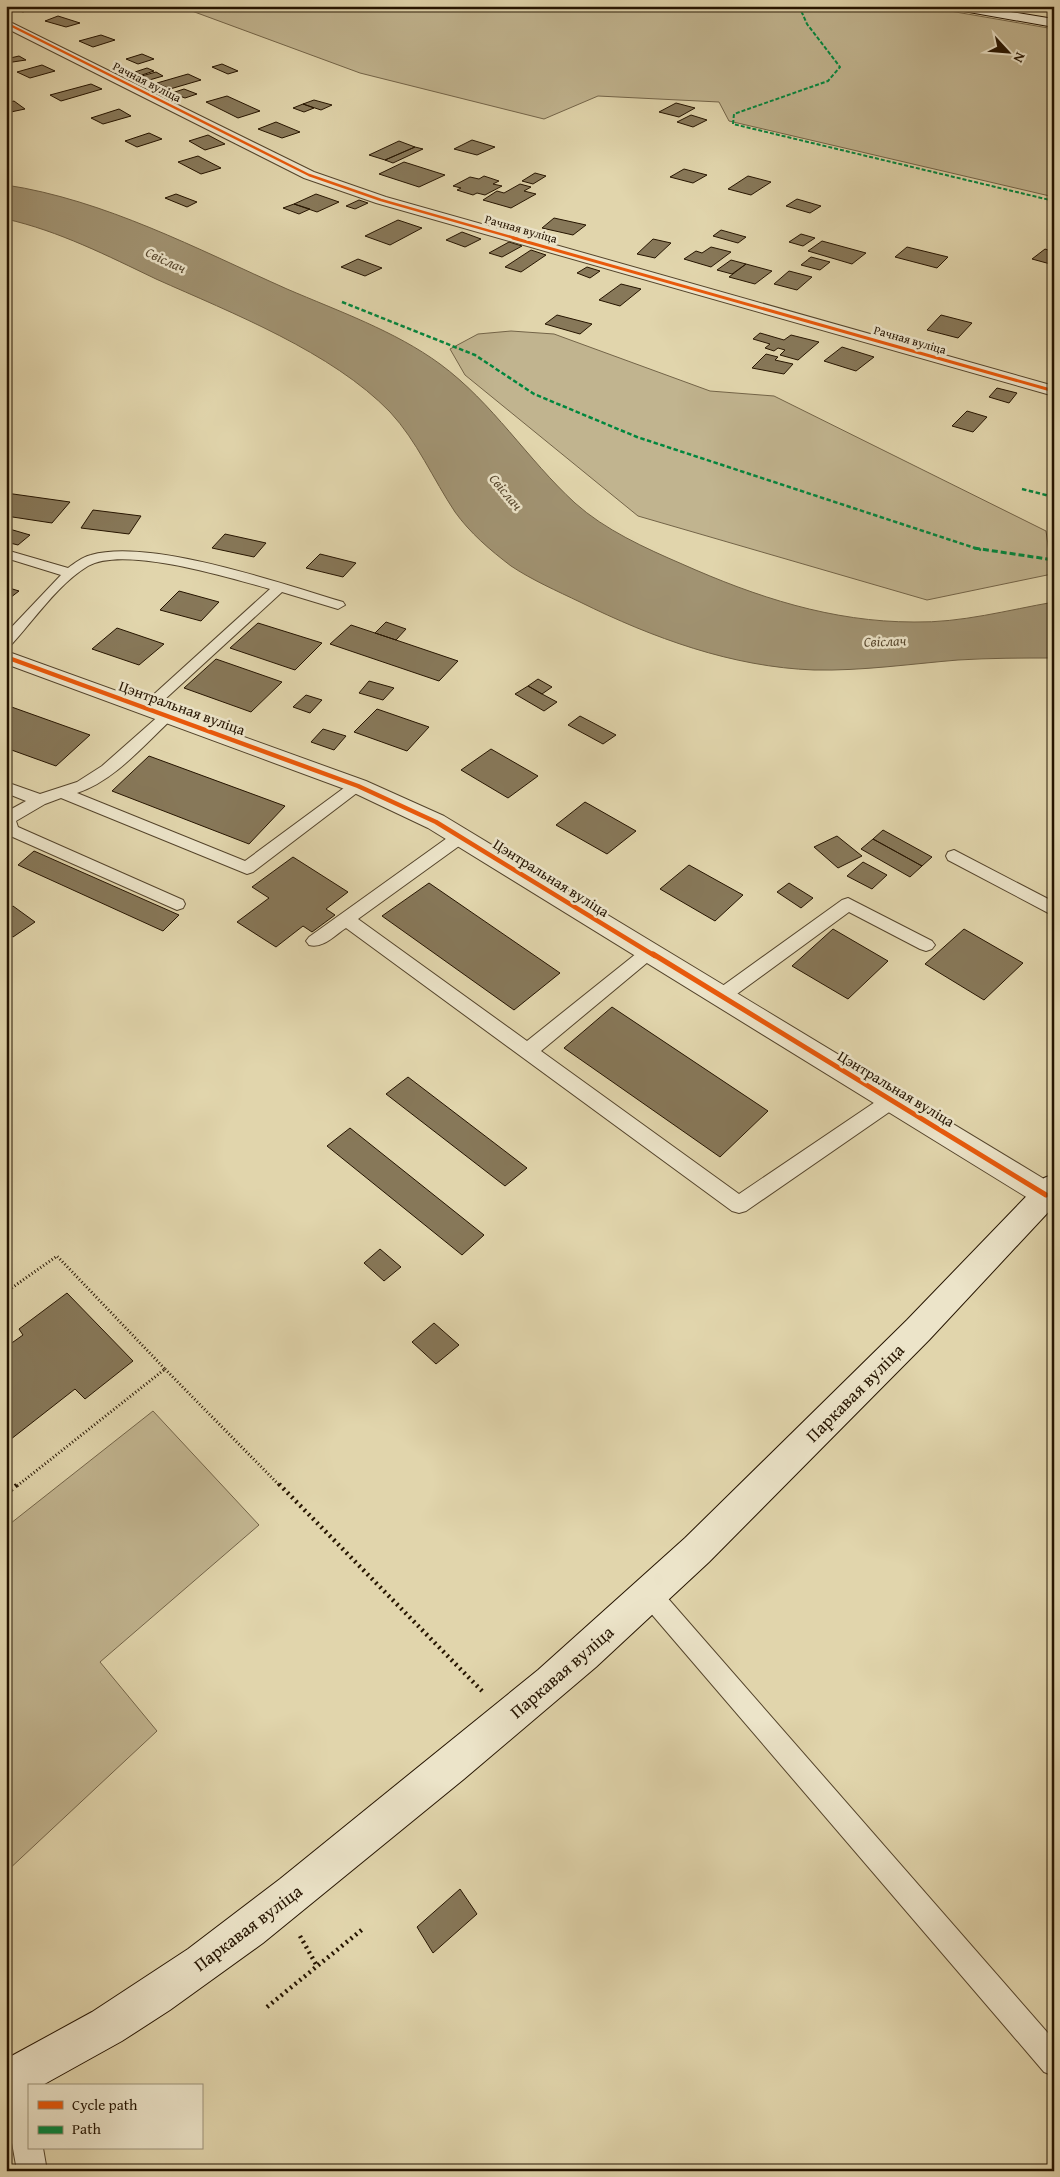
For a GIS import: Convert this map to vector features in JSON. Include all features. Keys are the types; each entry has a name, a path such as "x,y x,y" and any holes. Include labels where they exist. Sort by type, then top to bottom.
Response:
{"street":[{"path":"952,6 1054,23"},
{"name":"Рачная вуліца","path":"6,23 318,178 381,200 1054,391"},
{"name":"Цэнтральная вуліца","path":"6,658 358,786 436,822 891,1101 1050,1190"},
{"name":"Паркавая вуліца","path":"10,2079 86,2039 158,1995 282,1903 508,1718 650,1595 978,1269 1050,1190"}],"lane":[{"path":"6,554 70,573"},
{"path":"6,642 70,573 93,558 121,555 164,560 280,587 338,605"},
{"path":"177,904 11,830 8,819 39,800 83,786 107,770 156,712 280,587"},
{"path":"62,793 247,868 358,786"},
{"path":"6,787 39,800"},
{"path":"316,941 460,837"},
{"path":"954,856 1054,910"},
{"path":"720,997 848,904 926,945"},
{"path":"346,919 739,1205 891,1101"},
{"path":"528,1051 648,953"},
{"path":"650,1595 1054,2062"},
{"path":"10,2079 32,2171"}],"path":[{"path":"6,1292 57,1256 165,1369 508,1718"},
{"path":"6,1494 165,1369"},
{"path":"267,2007 364,1928"}],"shaded area":[{"path":"182,6 921,6 1054,29 1054,197 729,121 719,102 598,96 544,119 360,73"},
{"path":"511,331 554,334 710,391 774,396 1046,531 1052,574 927,600 638,516 465,375 450,349 478,334"},
{"path":"153,1411 259,1525 100,1662 157,1731 6,1872 6,1527"}],"water":[{"name":"Свіслач","path":"6,185 43,192 115,214 185,242 287,289 366,322 404,341 423,352 459,379 477,396 558,486 587,513 626,538 668,558 766,597 854,618 932,622 984,615 1054,602 1054,658 994,658 850,669 814,670 783,668 723,657 664,639 608,615 519,571 481,541 455,512 400,423 366,390 340,371 311,353 248,320 101,253 45,230 6,219"}],"building":[{"path":"30,6 35,8 23,12 6,7"},
{"path":"58,16 80,23 66,27 45,21"},
{"path":"101,35 115,40 93,47 79,41"},
{"path":"142,54 154,59 138,64 126,59"},
{"path":"19,56 26,60 6,63 6,59"},
{"path":"222,64 238,71 228,74 212,67"},
{"path":"42,65 55,71 30,78 17,72"},
{"path":"147,68 154,71 142,75 135,72"},
{"path":"156,72 163,76 146,81 138,77"},
{"path":"188,74 201,80 170,89 157,83"},
{"path":"91,84 102,89 61,101 50,95"},
{"path":"184,89 197,94 185,98 172,93"},
{"path":"227,96 260,111 238,118 206,102"},
{"path":"314,100 332,105 321,110 303,104"},
{"path":"14,101 25,109 6,113 6,103"},
{"path":"676,103 695,108 679,117 659,112"},
{"path":"303,104 314,108 304,112 293,108"},
{"path":"119,109 131,116 103,124 91,118"},
{"path":"691,115 707,120 693,127 677,122"},
{"path":"276,122 300,132 282,138 258,129"},
{"path":"149,133 162,139 137,147 125,141"},
{"path":"208,135 225,144 205,150 189,141"},
{"path":"472,140 495,147 477,155 454,149"},
{"path":"399,141 415,147 385,160 369,155"},
{"path":"415,147 423,149 393,163 385,160"},
{"path":"198,156 221,168 201,174 178,162"},
{"path":"404,162 445,175 419,187 379,174"},
{"path":"684,169 707,175 693,183 670,177"},
{"path":"535,173 546,176 533,184 522,181"},
{"path":"484,176 499,181 493,184 502,186 485,195 477,193 473,195 457,190 461,188 453,186 470,177 479,179"},
{"path":"748,176 771,182 751,195 728,189"},
{"path":"520,184 531,187 524,191 536,194 511,208 483,200 497,191 504,193"},
{"path":"176,194 197,202 187,207 165,198"},
{"path":"316,194 339,202 317,212 294,204"},
{"path":"797,199 821,206 810,213 786,206"},
{"path":"359,200 368,203 355,209 346,206"},
{"path":"294,204 310,209 299,214 283,208"},
{"path":"554,218 586,225 573,235 542,228"},
{"path":"398,220 422,228 390,245 365,236"},
{"path":"721,230 746,237 738,243 713,236"},
{"path":"462,232 481,239 465,247 446,240"},
{"path":"801,234 815,238 803,246 789,242"},
{"path":"653,239 671,243 655,258 637,254"},
{"path":"822,241 866,253 852,264 808,251"},
{"path":"509,242 522,246 502,257 489,253"},
{"path":"711,247 731,252 711,267 684,259 696,251 702,253"},
{"path":"907,247 948,257 937,268 895,257"},
{"path":"1045,249 1054,252 1054,265 1032,259"},
{"path":"531,250 546,255 521,272 505,267"},
{"path":"811,257 830,262 820,270 801,265"},
{"path":"358,259 382,268 365,276 341,267"},
{"path":"731,260 746,264 732,274 717,270"},
{"path":"746,264 772,271 755,284 729,277"},
{"path":"587,267 600,271 590,278 577,273"},
{"path":"789,271 812,277 797,290 774,284"},
{"path":"621,284 641,289 620,306 599,300"},
{"path":"557,315 592,324 580,334 545,324"},
{"path":"941,315 972,323 958,338 927,330"},
{"path":"760,333 784,340 791,335 819,342 798,360 780,355 785,350 778,348 774,351 765,348 770,344 753,339"},
{"path":"842,347 874,357 856,371 824,361"},
{"path":"766,354 778,357 775,360 793,364 784,374 752,368"},
{"path":"997,388 1017,393 1009,403 989,397"},
{"path":"967,411 987,417 973,432 952,426"},
{"path":"6,493 70,502 52,523 6,516"},
{"path":"93,510 141,516 129,534 81,528"},
{"path":"6,528 30,535 18,545 6,542"},
{"path":"225,534 266,543 254,557 212,548"},
{"path":"320,554 356,563 343,577 306,568"},
{"path":"6,587 19,591 6,601"},
{"path":"179,591 219,602 201,621 160,610"},
{"path":"386,622 406,629 396,640 375,633"},
{"path":"258,623 322,643 295,670 230,648"},
{"path":"351,625 458,661 439,681 330,644"},
{"path":"117,628 164,644 139,665 92,649"},
{"path":"216,659 282,682 251,712 184,688"},
{"path":"538,679 552,687 542,694 528,686"},
{"path":"369,681 394,688 383,700 359,693"},
{"path":"528,686 557,702 544,711 515,694"},
{"path":"306,695 322,700 310,713 293,707"},
{"path":"6,705 90,735 56,766 6,748"},
{"path":"377,709 429,727 407,751 354,732"},
{"path":"580,716 616,735 603,744 568,725"},
{"path":"323,729 346,736 334,750 311,742"},
{"path":"491,749 538,776 508,798 461,770"},
{"path":"149,756 285,806 249,844 112,791"},
{"path":"585,802 636,831 607,854 556,825"},
{"path":"883,830 932,857 922,866 873,839"},
{"path":"837,836 862,856 838,868 814,847"},
{"path":"873,839 922,866 910,877 861,849"},
{"path":"34,851 179,915 163,931 18,865"},
{"path":"293,857 348,892 326,909 335,915 312,932 303,926 276,947 237,922 269,898 252,887"},
{"path":"863,862 887,875 872,889 847,876"},
{"path":"689,865 743,895 715,921 660,889"},
{"path":"429,883 560,973 514,1010 382,916"},
{"path":"789,883 813,898 801,908 777,892"},
{"path":"13,906 35,922 13,937 6,933 6,911"},
{"path":"833,929 888,961 848,999 792,966"},
{"path":"964,929 1023,963 984,1000 925,964"},
{"path":"612,1007 768,1111 720,1157 564,1048"},
{"path":"408,1077 527,1168 505,1186 386,1094"},
{"path":"350,1128 484,1235 462,1255 327,1146"},
{"path":"380,1249 401,1267 384,1281 364,1263"},
{"path":"67,1293 133,1361 85,1399 75,1389 6,1443 6,1347 23,1335 19,1329"},
{"path":"434,1323 459,1345 436,1364 412,1342"},
{"path":"460,1889 477,1914 433,1953 417,1927"}],"marked path":[{"path":"799,6 802,16 812,32 830,51 840,67 828,81 766,101 734,114 733,124 1054,201"},
{"path":"342,302 475,355 534,394 637,437 976,549 1054,560"},
{"path":"1022,489 1054,497"}],"cycle path":[{"path":"6,23 309,175 381,200 1054,391"},
{"path":"6,657 358,786 436,822 1046,1195"}]}
